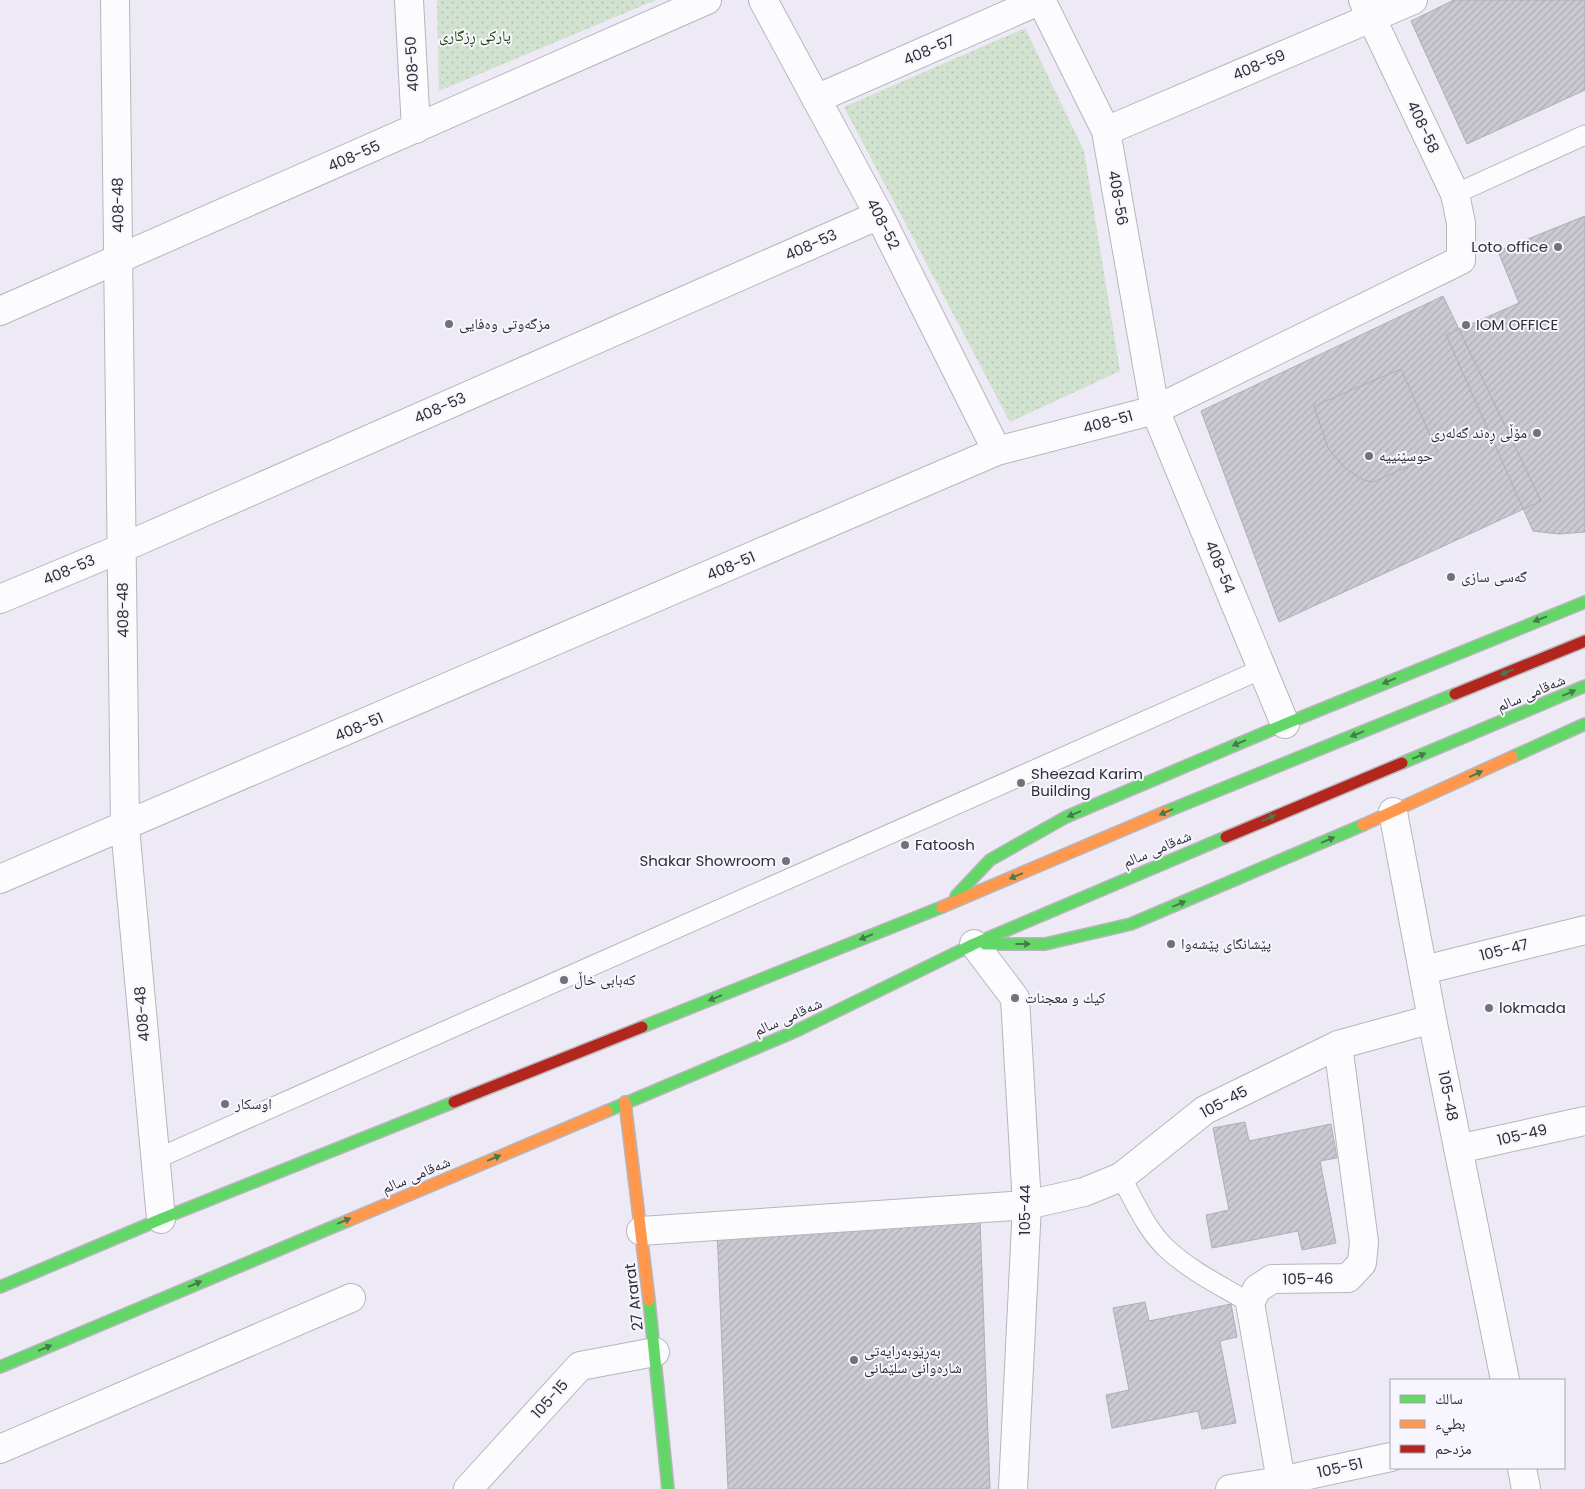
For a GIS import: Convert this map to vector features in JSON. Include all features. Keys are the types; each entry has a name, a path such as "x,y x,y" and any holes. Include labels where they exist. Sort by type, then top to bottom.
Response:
{"main road":[{"path":"947,905 990,860 1066,817 1285,724 1585,602"},
{"name":"شەقامی سالم","path":"1,1283 947,905 1211,793 1585,640"},
{"name":"شەقامی سالم","path":"0,1366 796,1031 974,944 1585,686"},
{"path":"974,944 1045,944 1131,924 1393,812 1585,724"},
{"name":"27 Ararat","path":"624,1102 656,1352 668,1489"}],"street":[{"name":"408-48","path":"115,0 125,827 161,1219"},
{"name":"408-50","path":"409,0 416,129"},
{"name":"408-55","path":"0,312 707,0"},
{"name":"408-52","path":"763,0 879,215 997,452"},
{"name":"408-57","path":"816,99 1041,0"},
{"name":"408-56","path":"1041,0 1106,131 1155,410"},
{"name":"408-59","path":"1106,131 1368,8 1413,0"},
{"name":"408-58","path":"1368,8 1455,194 1461,223 1461,260"},
{"name":"408-53","path":"0,599 122,548 879,215"},
{"name":"408-51","path":"0,879 997,452 1155,410 1461,260"},
{"name":"408-54","path":"1155,410 1285,724"},
{"name":"105-48","path":"1393,812 1432,1019 1505,1379"},
{"name":"105-47","path":"1424,970 1585,930"},
{"name":"105-44","path":"974,944 1015,998 1027,1205 1013,1489"},
{"name":"105-45","path":"641,1231 1027,1205 1084,1192 1121,1177 1204,1110 1338,1045 1432,1019"},
{"name":"105-46","path":"1250,1303 1257,1289 1272,1280 1348,1278 1362,1263 1364,1242 1338,1045"},
{"name":"105-49","path":"1458,1150 1585,1121"},
{"path":"0,1449 350,1298"},
{"path":"1250,1303 1281,1481"},
{"name":"105-15","path":"468,1489 580,1366 656,1352"},
{"name":"105-51","path":"1230,1489 1281,1481 1390,1457"},
{"path":"1522,1469 1526,1489"}],"lane":[{"path":"1455,194 1585,136"},
{"path":"156,1159 1262,669"},
{"path":"1121,1177 1150,1227 1165,1247 1188,1266 1250,1303"}],"green space":[{"name":"پارکی ڕزگاری","path":"437,0 656,0 439,91"},
{"path":"1025,28 1084,151 1120,371 1010,422 844,107"}],"building":[{"path":"1454,0 1585,0 1585,90 1467,144 1411,21"},
{"name":"مۆڵی ڕەند گەلەری","path":"1585,216 1585,532 1559,534 1533,531 1446,335 1519,303 1498,251"},
{"name":"حوسێنییە","path":"1443,296 1541,501 1279,622 1201,411"},
{"path":"1401,369 1438,453 1373,482 1363,480 1344,467 1328,448 1314,406"},
{"path":"1245,1122 1249,1141 1331,1124 1337,1158 1320,1161 1336,1243 1302,1250 1298,1231 1212,1248 1206,1215 1229,1210 1213,1128"},
{"name":"بەڕێوبەرایەتی شارەوانی سلێمانی","path":"980,1220 990,1489 728,1489 717,1230"},
{"path":"1145,1302 1149,1321 1231,1304 1237,1337 1220,1341 1236,1423 1202,1429 1198,1411 1112,1428 1106,1395 1129,1390 1113,1308"}],"traffic: fast":[{"path":"956,896 990,860 1066,817 1285,724 1585,602"},
{"path":"1402,763 1585,686"},
{"path":"1165,812 1455,694"},
{"path":"1512,757 1585,724"},
{"path":"985,944 1045,944 1131,924 1363,825"},
{"path":"607,1111 796,1031 974,944 1226,837"},
{"path":"642,1027 942,907"},
{"path":"0,1287 161,1219 454,1102"},
{"path":"0,1367 347,1221"},
{"path":"649,1300 668,1489"}],"traffic: slow":[{"path":"1363,825 1512,757"},
{"path":"942,907 1165,812"},
{"path":"625,1102 649,1300"},
{"path":"347,1221 607,1111"}],"traffic: jam":[{"path":"1455,694 1585,641"},
{"path":"1226,837 1402,763"},
{"path":"454,1102 642,1027"}],"place":[{"name":"Loto office","path":"1558,247"},
{"name":"مزگەوتی وەفایی","path":"449,324"},
{"name":"IOM OFFICE","path":"1466,325"},
{"name":"مۆڵی ڕەند گەلەری","path":"1537,433"},
{"name":"حوسێنییە","path":"1369,456"},
{"name":"گەسی سازی","path":"1451,577"},
{"name":"Sheezad Karim Building","path":"1021,783"},
{"name":"Fatoosh","path":"905,845"},
{"name":"Shakar Showroom","path":"786,861"},
{"name":"پێشانگای پێشەوا","path":"1171,944"},
{"name":"کەبابی خاڵ","path":"564,980"},
{"name":"كيك و معجنات","path":"1015,998"},
{"name":"lokmada","path":"1489,1008"},
{"name":"اوسكار","path":"225,1104"},
{"name":"بەڕێوبەرایەتی شارەوانی سلێمانی","path":"854,1360"}]}
